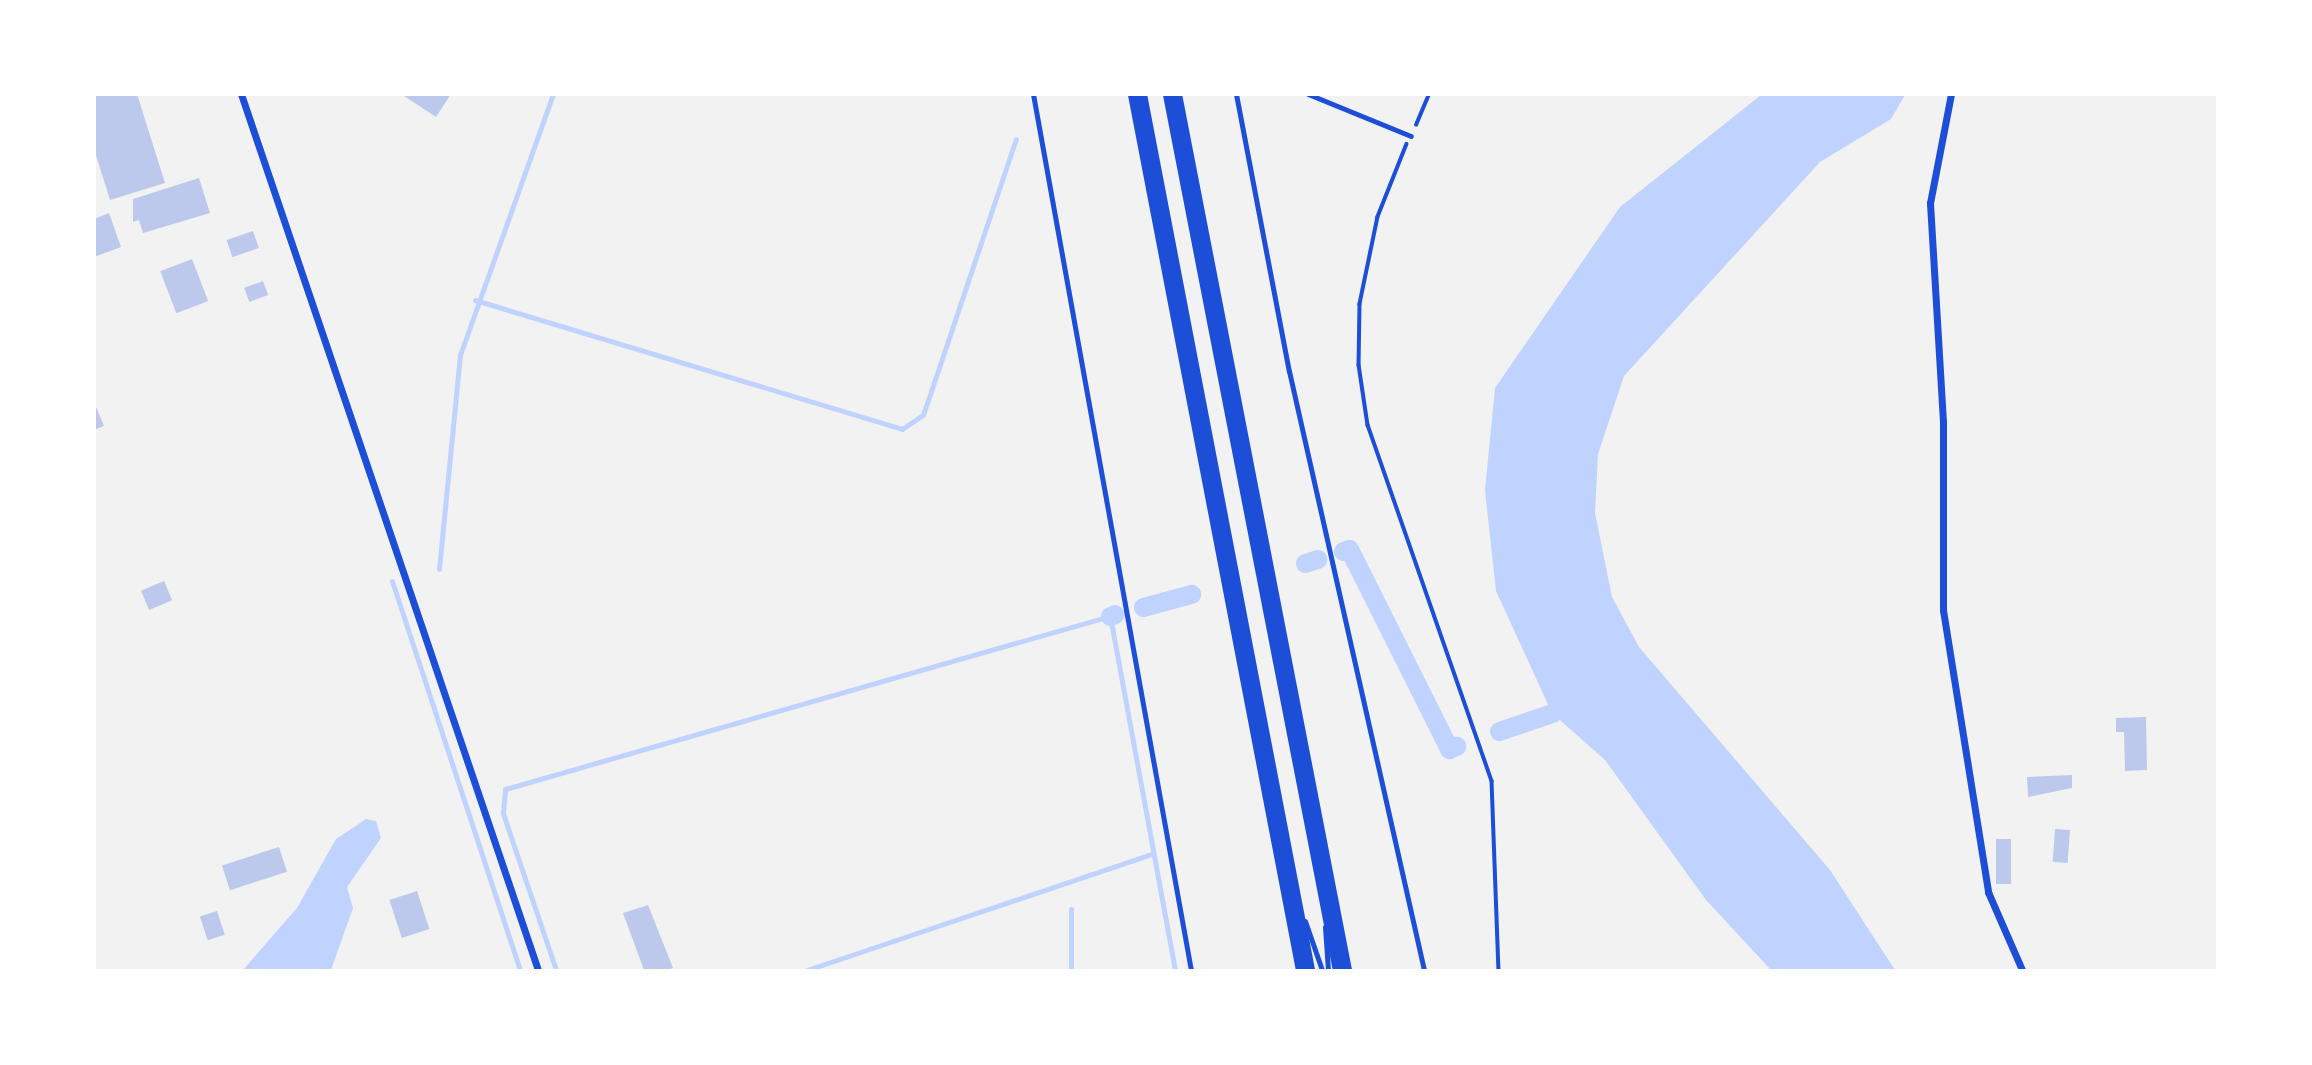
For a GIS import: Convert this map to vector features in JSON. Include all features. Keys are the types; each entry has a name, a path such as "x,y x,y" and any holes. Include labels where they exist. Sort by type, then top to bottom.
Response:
{"highway":[{"path":"1137,94 1304,971"},
{"path":"1171,94 1342,971"}],"street":[{"path":"241,94 538,971"},
{"path":"1951,94 1930,203 1943,422 1943,610 1988,892 2022,971"}],"lane":[{"path":"1033,94 1191,971"},
{"path":"1236,94 1289,371 1424,971"},
{"path":"1308,94 1411,136"},
{"path":"1319,854 1328,971"},
{"path":"1283,860 1322,971"}],"path":[{"path":"1429,94 1378,217 1360,304 1359,365 1368,425 1492,781 1499,971"}],"water":[{"path":"1761,95 1905,95 1891,119 1820,162 1624,376 1598,454 1595,513 1612,597 1639,647 1830,870 1895,970 1771,970 1706,900 1605,760 1552,713 1496,591 1485,490 1495,388 1620,207"},
{"path":"366,819 376,821 381,838 347,887 353,908 331,970 243,970 297,908 336,839"}],"building":[{"path":"94,94 137,94 165,183 110,200 94,149"},
{"path":"401,94 451,94 436,117"},
{"path":"199,178 210,213 143,233 139,220 133,222 133,199"},
{"path":"109,213 121,247 94,257 94,219"},
{"path":"253,231 259,248 232,257 227,240"},
{"path":"192,259 208,301 176,313 160,271"},
{"path":"263,281 268,295 249,302 244,288"},
{"path":"94,402 104,426 94,430"},
{"path":"164,581 172,600 149,610 141,591"},
{"path":"2146,717 2147,770 2125,771 2124,732 2116,732 2116,718"},
{"path":"2072,775 2072,788 2028,797 2027,777"},
{"path":"2055,829 2070,830 2068,863 2053,862"},
{"path":"1996,839 2011,839 2011,884 1996,884"},
{"path":"279,847 287,872 230,890 222,866"},
{"path":"417,891 429,929 402,938 389,900"},
{"path":"648,905 673,968 644,970 623,913"},
{"path":"217,911 225,935 208,940 200,917"}],"waterway":[{"path":"439,569 460,355 553,94"},
{"path":"475,300 902,429 923,415 1016,139"},
{"path":"1343,551 1349,549 1449,749 1456,746"},
{"path":"1305,563 1317,559"},
{"path":"392,581 520,970"},
{"path":"1143,607 1191,594"},
{"path":"1110,616 1115,614"},
{"path":"556,970 503,813 505,789 1110,616 1175,970"},
{"path":"1499,731 1552,713"},
{"path":"807,970 1152,854"},
{"path":"1071,909 1071,970"}]}
